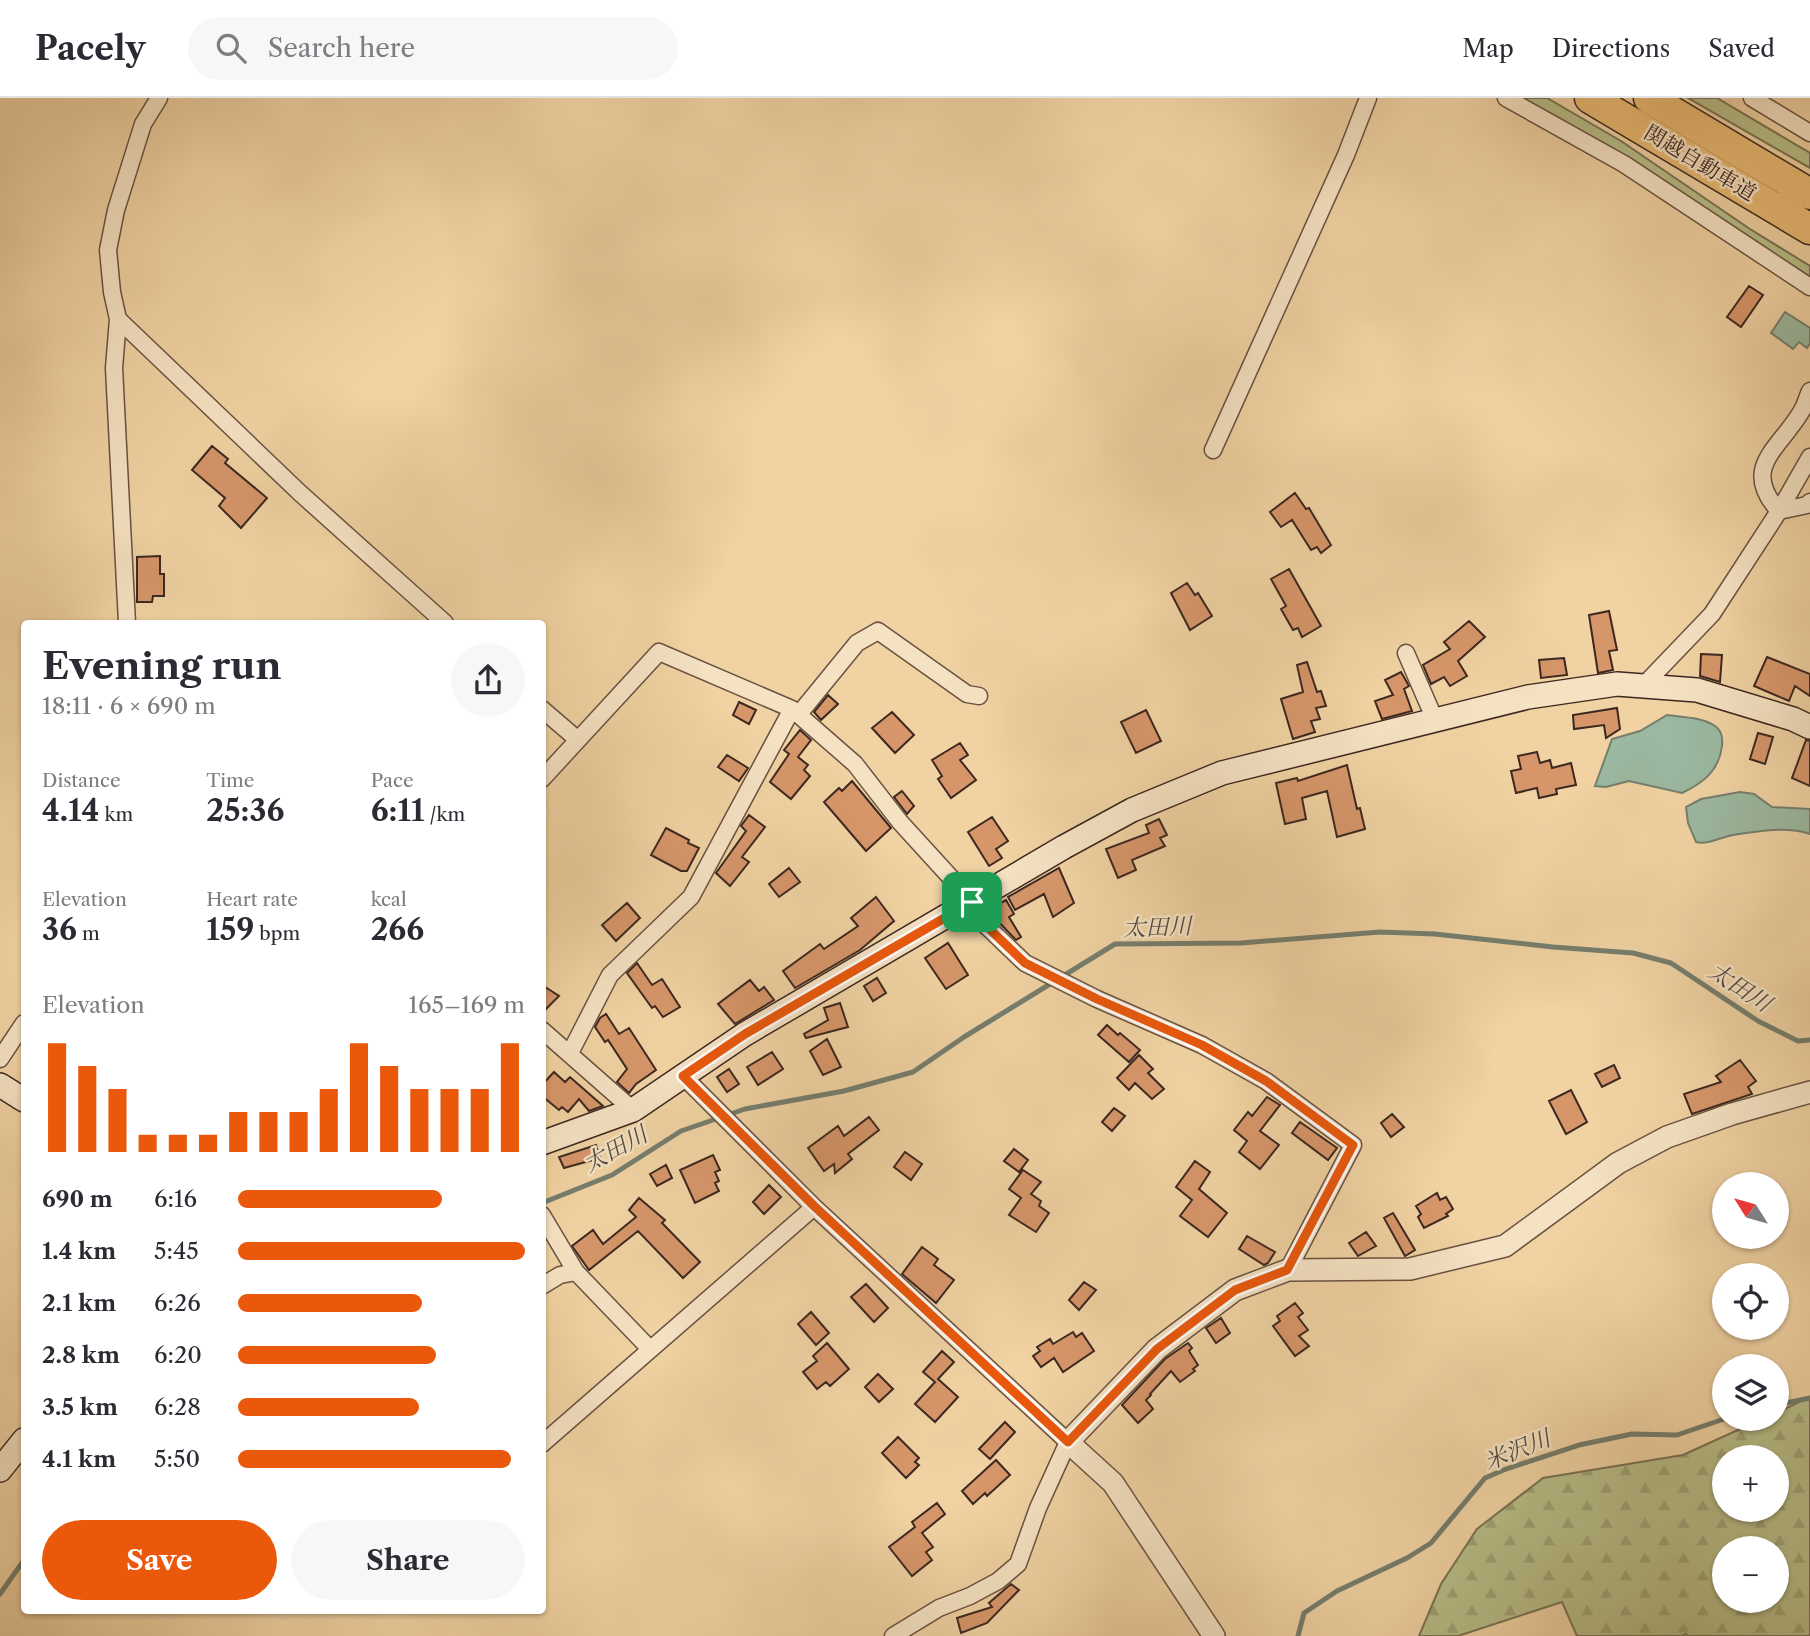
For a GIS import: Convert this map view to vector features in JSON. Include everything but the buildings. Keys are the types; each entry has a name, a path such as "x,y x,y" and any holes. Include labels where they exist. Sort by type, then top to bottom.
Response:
{"highway":[{"name":"関越自動車道","path":"1590,98 1810,229"},
{"name":"関越自動車道","path":"1649,98 1810,194"},
{"path":"1663,140 1810,241"}],"main road":[{"path":"546,1142 633,1110 745,1034 1064,847 1132,810 1222,773 1528,697 1617,684 1697,690 1793,719 1810,727"},
{"path":"0,1085 21,1098"},
{"path":"0,1470 21,1444"}],"street":[{"path":"127,620 114,368 118,319 108,250 116,210 143,124 159,98"},
{"path":"1213,450 1340,167 1368,98"},
{"path":"1506,98 1624,164 1810,288"},
{"path":"1752,98 1810,133"},
{"path":"118,319 300,494 442,620"},
{"path":"1779,511 1767,498 1762,482 1764,462 1802,411 1810,391"},
{"path":"1643,686 1712,614 1779,511 1810,457"},
{"path":"1779,511 1810,502"},
{"path":"570,1053 610,975 691,897 795,712 857,643 878,631 967,694 979,696"},
{"path":"546,775 659,652 795,712 855,764 900,822 972,902 981,921 1025,963 1212,1051 1266,1081 1353,1145 1287,1270"},
{"path":"1406,653 1435,720"},
{"path":"546,712 578,740"},
{"path":"0,1059 21,1028"},
{"path":"546,1033 633,1110"},
{"path":"683,1076 814,1206 1113,1483 1214,1636"},
{"path":"893,1636 939,1608 998,1581 1018,1564 1038,1508 1068,1442 1157,1349 1235,1290 1287,1270 1410,1269 1505,1246 1618,1163 1667,1137 1732,1114 1810,1092"},
{"path":"546,1440 814,1206"},
{"path":"546,1222 576,1272 650,1349"},
{"path":"546,1284 560,1275 576,1272"}],"green space":[{"path":"1520,98 1547,98 1621,141 1750,229 1810,266 1810,282"},
{"path":"1688,98 1717,98 1810,153 1810,168"},
{"path":"1810,1397 1810,1636 1577,1636 1562,1602 1458,1636 1419,1636 1441,1584 1477,1529 1543,1478 1683,1455 1736,1431 1789,1431 1789,1407"}],"shaded area":[{"path":"1785,312 1810,328 1810,343 1807,348 1799,342 1793,349 1771,333"},
{"path":"1667,715 1704,721 1719,730 1722,740 1720,755 1709,775 1682,793 1629,781 1606,787 1595,786 1612,739 1640,731"},
{"path":"1740,792 1754,794 1772,807 1810,809 1810,834 1772,830 1696,842 1688,823 1686,807 1701,799"}],"waterway":[{"name":"太田川","path":"546,1201 612,1175 681,1131 745,1109 844,1091 913,1072 964,1037 1115,944 1241,943 1380,932 1435,934 1633,953 1671,963 1758,1021 1798,1041 1810,1040"},
{"name":"米沢川","path":"1789,1402 1810,1398"},
{"name":"米沢川","path":"1298,1636 1304,1613 1337,1591 1407,1558 1431,1543 1485,1478 1579,1445 1632,1434 1677,1435 1712,1423"},
{"name":"太田川","path":"0,1594 21,1564"}],"route":[{"path":"972,902 981,921 1025,963 1097,999 1202,1045 1266,1081 1353,1145 1287,1270 1235,1290 1157,1349 1068,1442 814,1206 683,1076 745,1034 972,902"}]}
